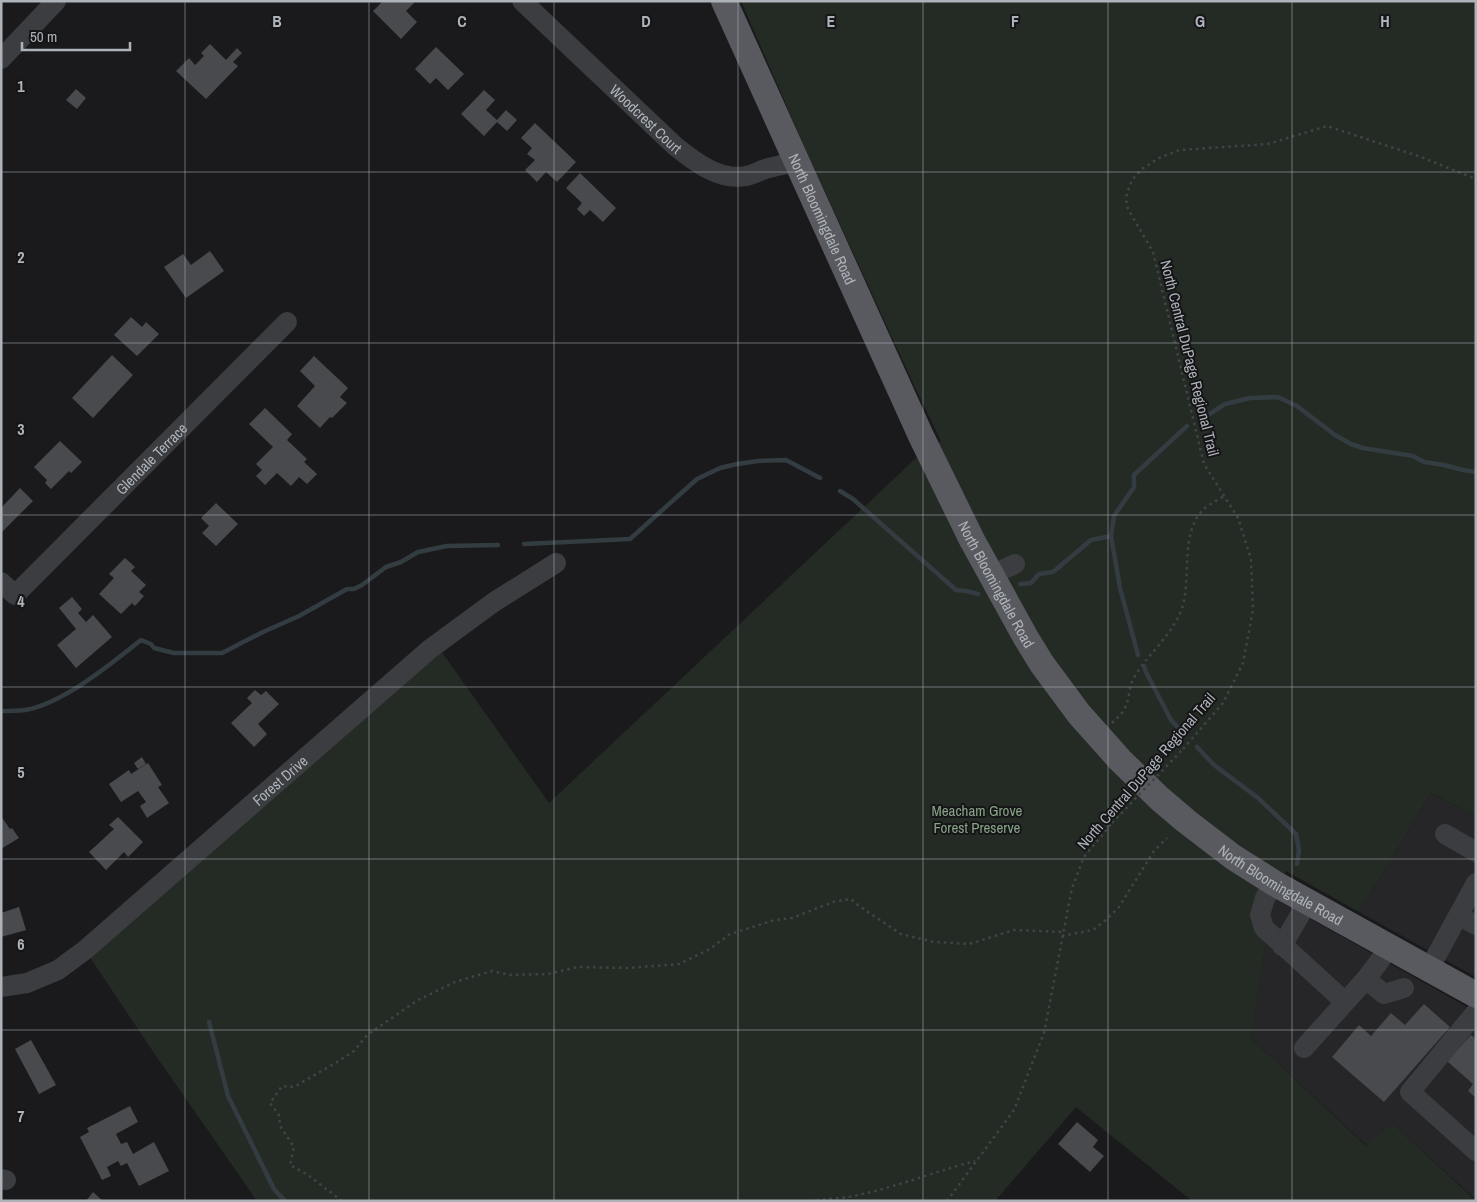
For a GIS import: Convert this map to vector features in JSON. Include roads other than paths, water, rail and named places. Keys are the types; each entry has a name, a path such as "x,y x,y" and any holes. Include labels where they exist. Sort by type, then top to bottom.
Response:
{"main road":[{"name":"North Bloomingdale Road","path":"724,1 921,436 1011,612 1042,664 1079,714 1137,778 1186,821 1233,857 1274,883 1476,995"}],"street":[{"path":"1,59 56,1"},
{"name":"Woodcrest Court","path":"522,1 675,146 712,171 728,175 746,176 767,168 796,162"},
{"name":"Glendale Terrace","path":"8,588 287,322"},
{"name":"Forest Drive","path":"1,987 27,983 58,970 85,950 430,649 494,602 556,563"},
{"path":"991,575 1015,564"},
{"path":"1445,834 1476,852"},
{"path":"1274,883 1260,915 1264,928 1346,1002"},
{"path":"1429,969 1467,920 1476,883"},
{"path":"1282,946 1308,901"},
{"path":"1304,1048 1366,979 1390,947"},
{"path":"1366,979 1384,994 1404,988"},
{"path":"1476,1012 1410,1092 1476,1151"}],"waterway":[{"path":"1202,419 1225,404 1250,398 1278,397 1297,406 1335,435 1351,444 1363,448 1413,456 1424,462 1476,472"},
{"path":"1138,655 1120,588 1111,536 1114,516 1134,487 1134,475 1187,426"},
{"path":"524,544 630,539 697,479 720,468 737,464 786,460 820,478"},
{"path":"840,491 853,499 956,590 978,594"},
{"path":"1020,584 1031,583 1039,574 1053,572 1091,540 1111,536"},
{"path":"1,711 25,710 55,700 86,682 141,640 151,644 154,648 174,653 222,653 299,616 347,589 354,589 362,585 386,567 401,562 418,552 447,546 498,545"},
{"path":"1144,666 1171,720 1183,733"},
{"path":"1197,747 1214,765 1258,798 1296,834 1299,850 1297,864"},
{"path":"209,1022 228,1096 274,1189 285,1201"}],"park label":[{"name":"Meacham Grove Forest Preserve","path":"977,818"}]}
